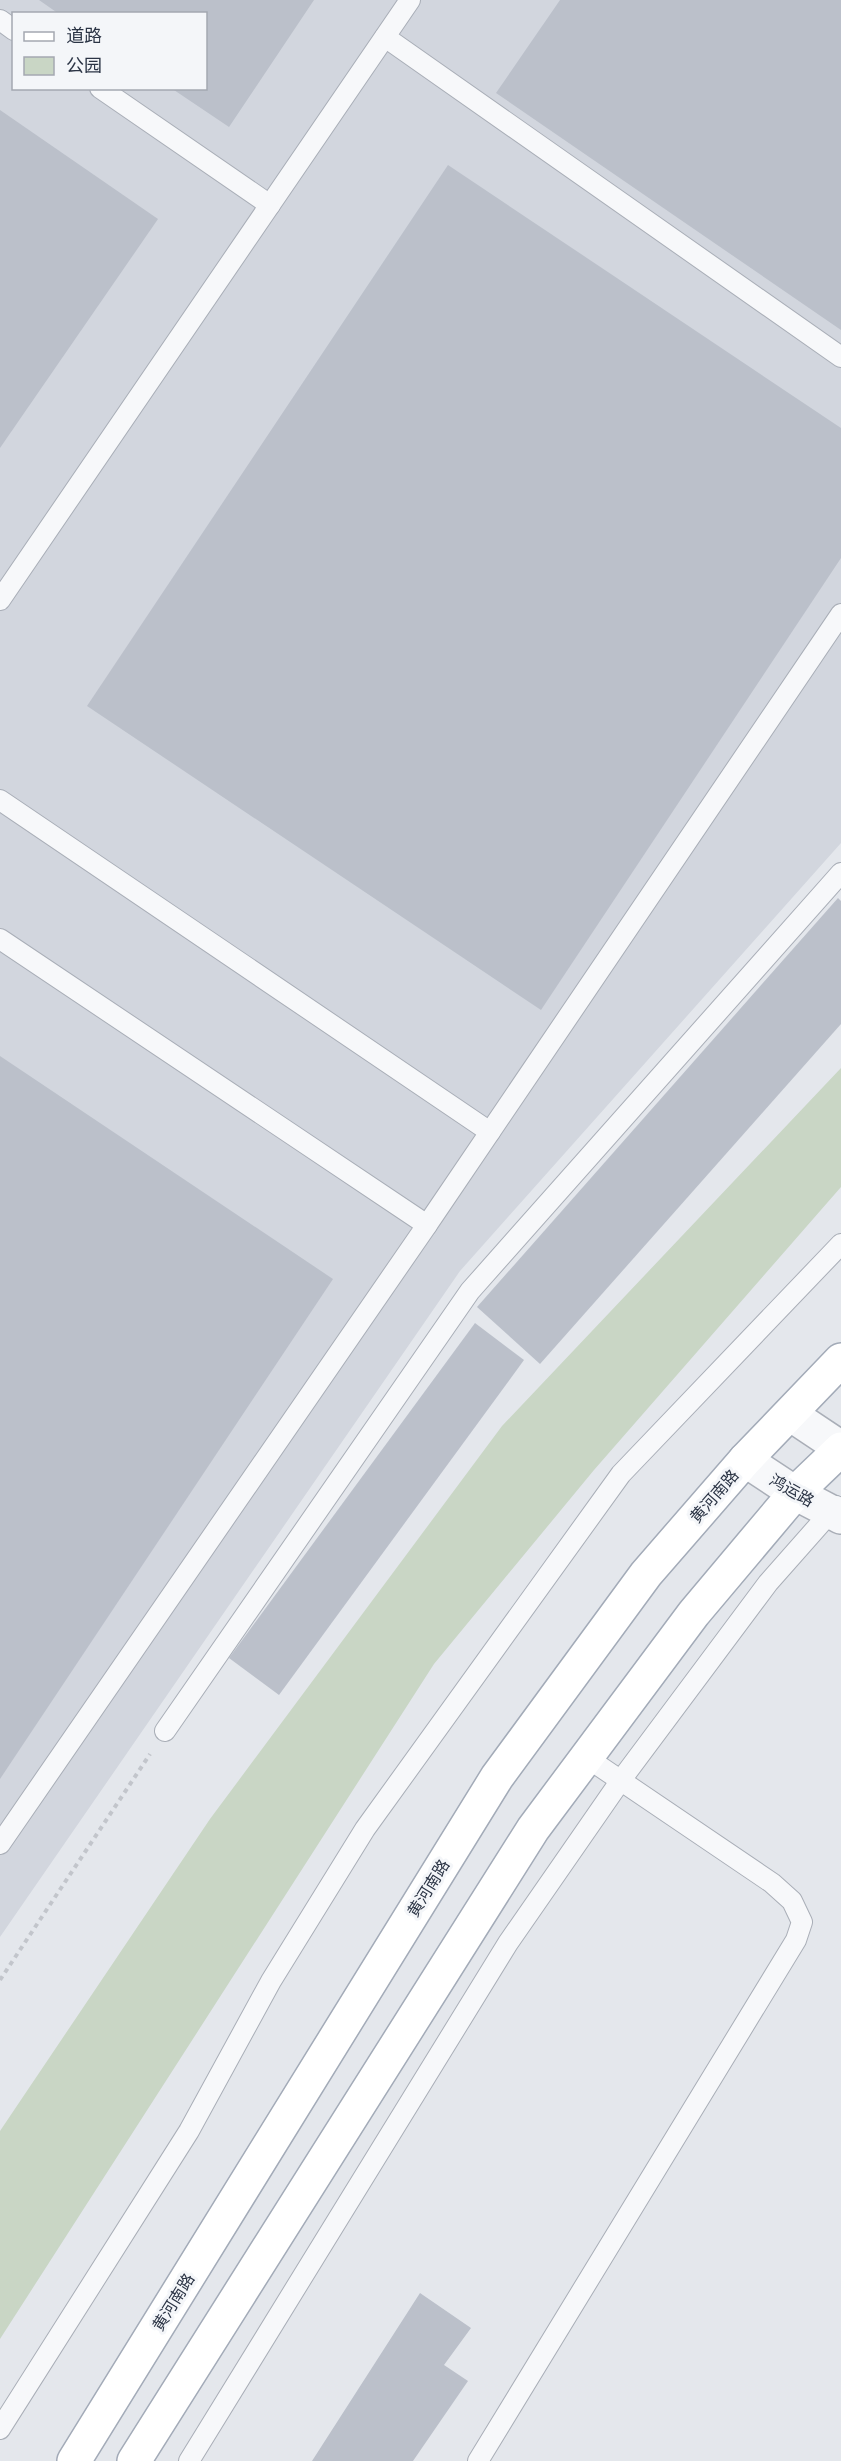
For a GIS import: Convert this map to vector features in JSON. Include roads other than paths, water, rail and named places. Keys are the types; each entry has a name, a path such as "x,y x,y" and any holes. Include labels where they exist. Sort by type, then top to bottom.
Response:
{"main road":[{"name":"黄河南路","path":"74,2461 497,1777 646,1574 745,1460 841,1360"},
{"path":"134,2461 533,1829 694,1613 795,1493 841,1448"}],"street":[{"path":"790,1414 841,1448"},
{"name":"鸿运路","path":"745,1460 795,1493 837,1510"}],"lane":[{"path":"0,600 410,0"},
{"path":"385,36 841,357"},
{"path":"102,90 270,205"},
{"path":"0,1844 427,1226 841,614"},
{"path":"0,800 490,1132"},
{"path":"165,1731 470,1291 841,873"},
{"path":"0,939 427,1226"},
{"path":"0,2429 189,2131 271,1981 365,1829 621,1474 841,1244"},
{"path":"189,2461 508,1943 621,1780 768,1583 837,1510"},
{"path":"478,2461 789,1950 802,1922 792,1901 772,1883 586,1757"}]}
